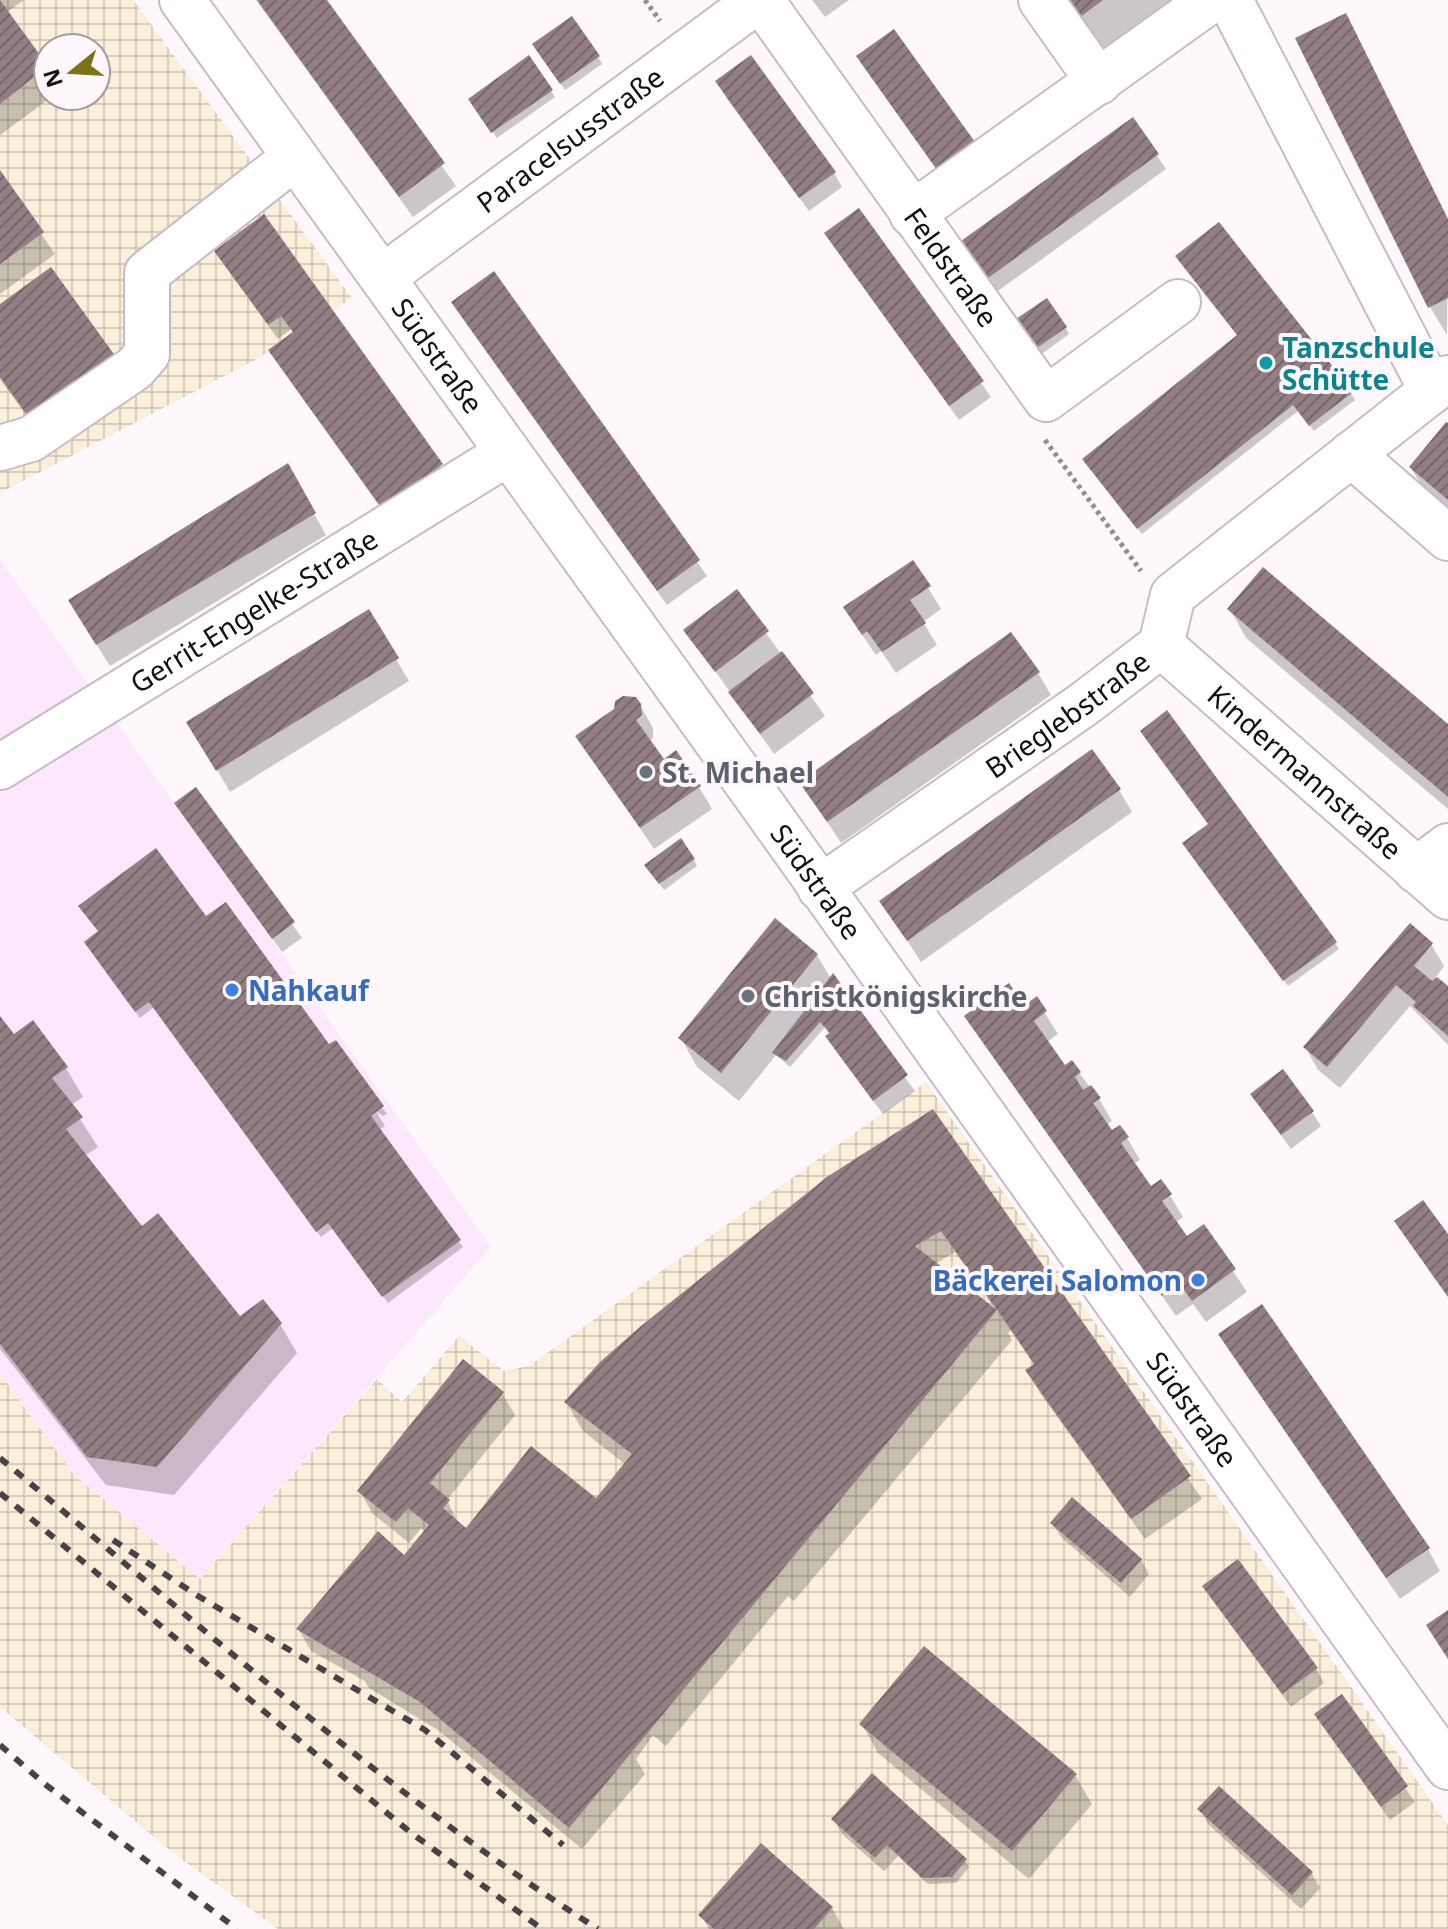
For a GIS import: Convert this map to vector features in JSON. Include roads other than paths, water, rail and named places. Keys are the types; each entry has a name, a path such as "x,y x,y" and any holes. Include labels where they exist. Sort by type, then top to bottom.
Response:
{"street":[{"name":"Südstraße","path":"182,0 1448,1767"},
{"name":"Feldstraße","path":"760,0 1046,399 1178,302"},
{"name":"Paracelsusstraße","path":"383,277 760,0"},
{"path":"1041,0 1099,82"},
{"path":"912,214 1211,0"},
{"name":"Brieglebstraße","path":"820,888 1084,704 1165,628 1173,595 1440,384 1230,0"},
{"path":"0,448 31,439 135,368 147,354 147,273 295,157"},
{"name":"Gerrit-Engelke-Straße","path":"0,767 508,453"},
{"path":"1351,454 1448,538"},
{"name":"Kindermannstraße","path":"1165,628 1437,871"}],"railway":[{"path":"0,1458 366,1763 442,1821 598,1929"},
{"path":"0,1493 410,1832 542,1929"},
{"path":"113,1540 198,1596 425,1730 563,1845"},
{"path":"0,1745 46,1785 237,1929"}],"place":[{"name":"Tanzschule Schütte","path":"1266,363"},
{"name":"St. Michael","path":"646,772"},
{"name":"Nahkauf","path":"232,990"},
{"name":"Christkönigskirche","path":"748,996"},
{"name":"Bäckerei Salomon","path":"1198,1280"}]}
